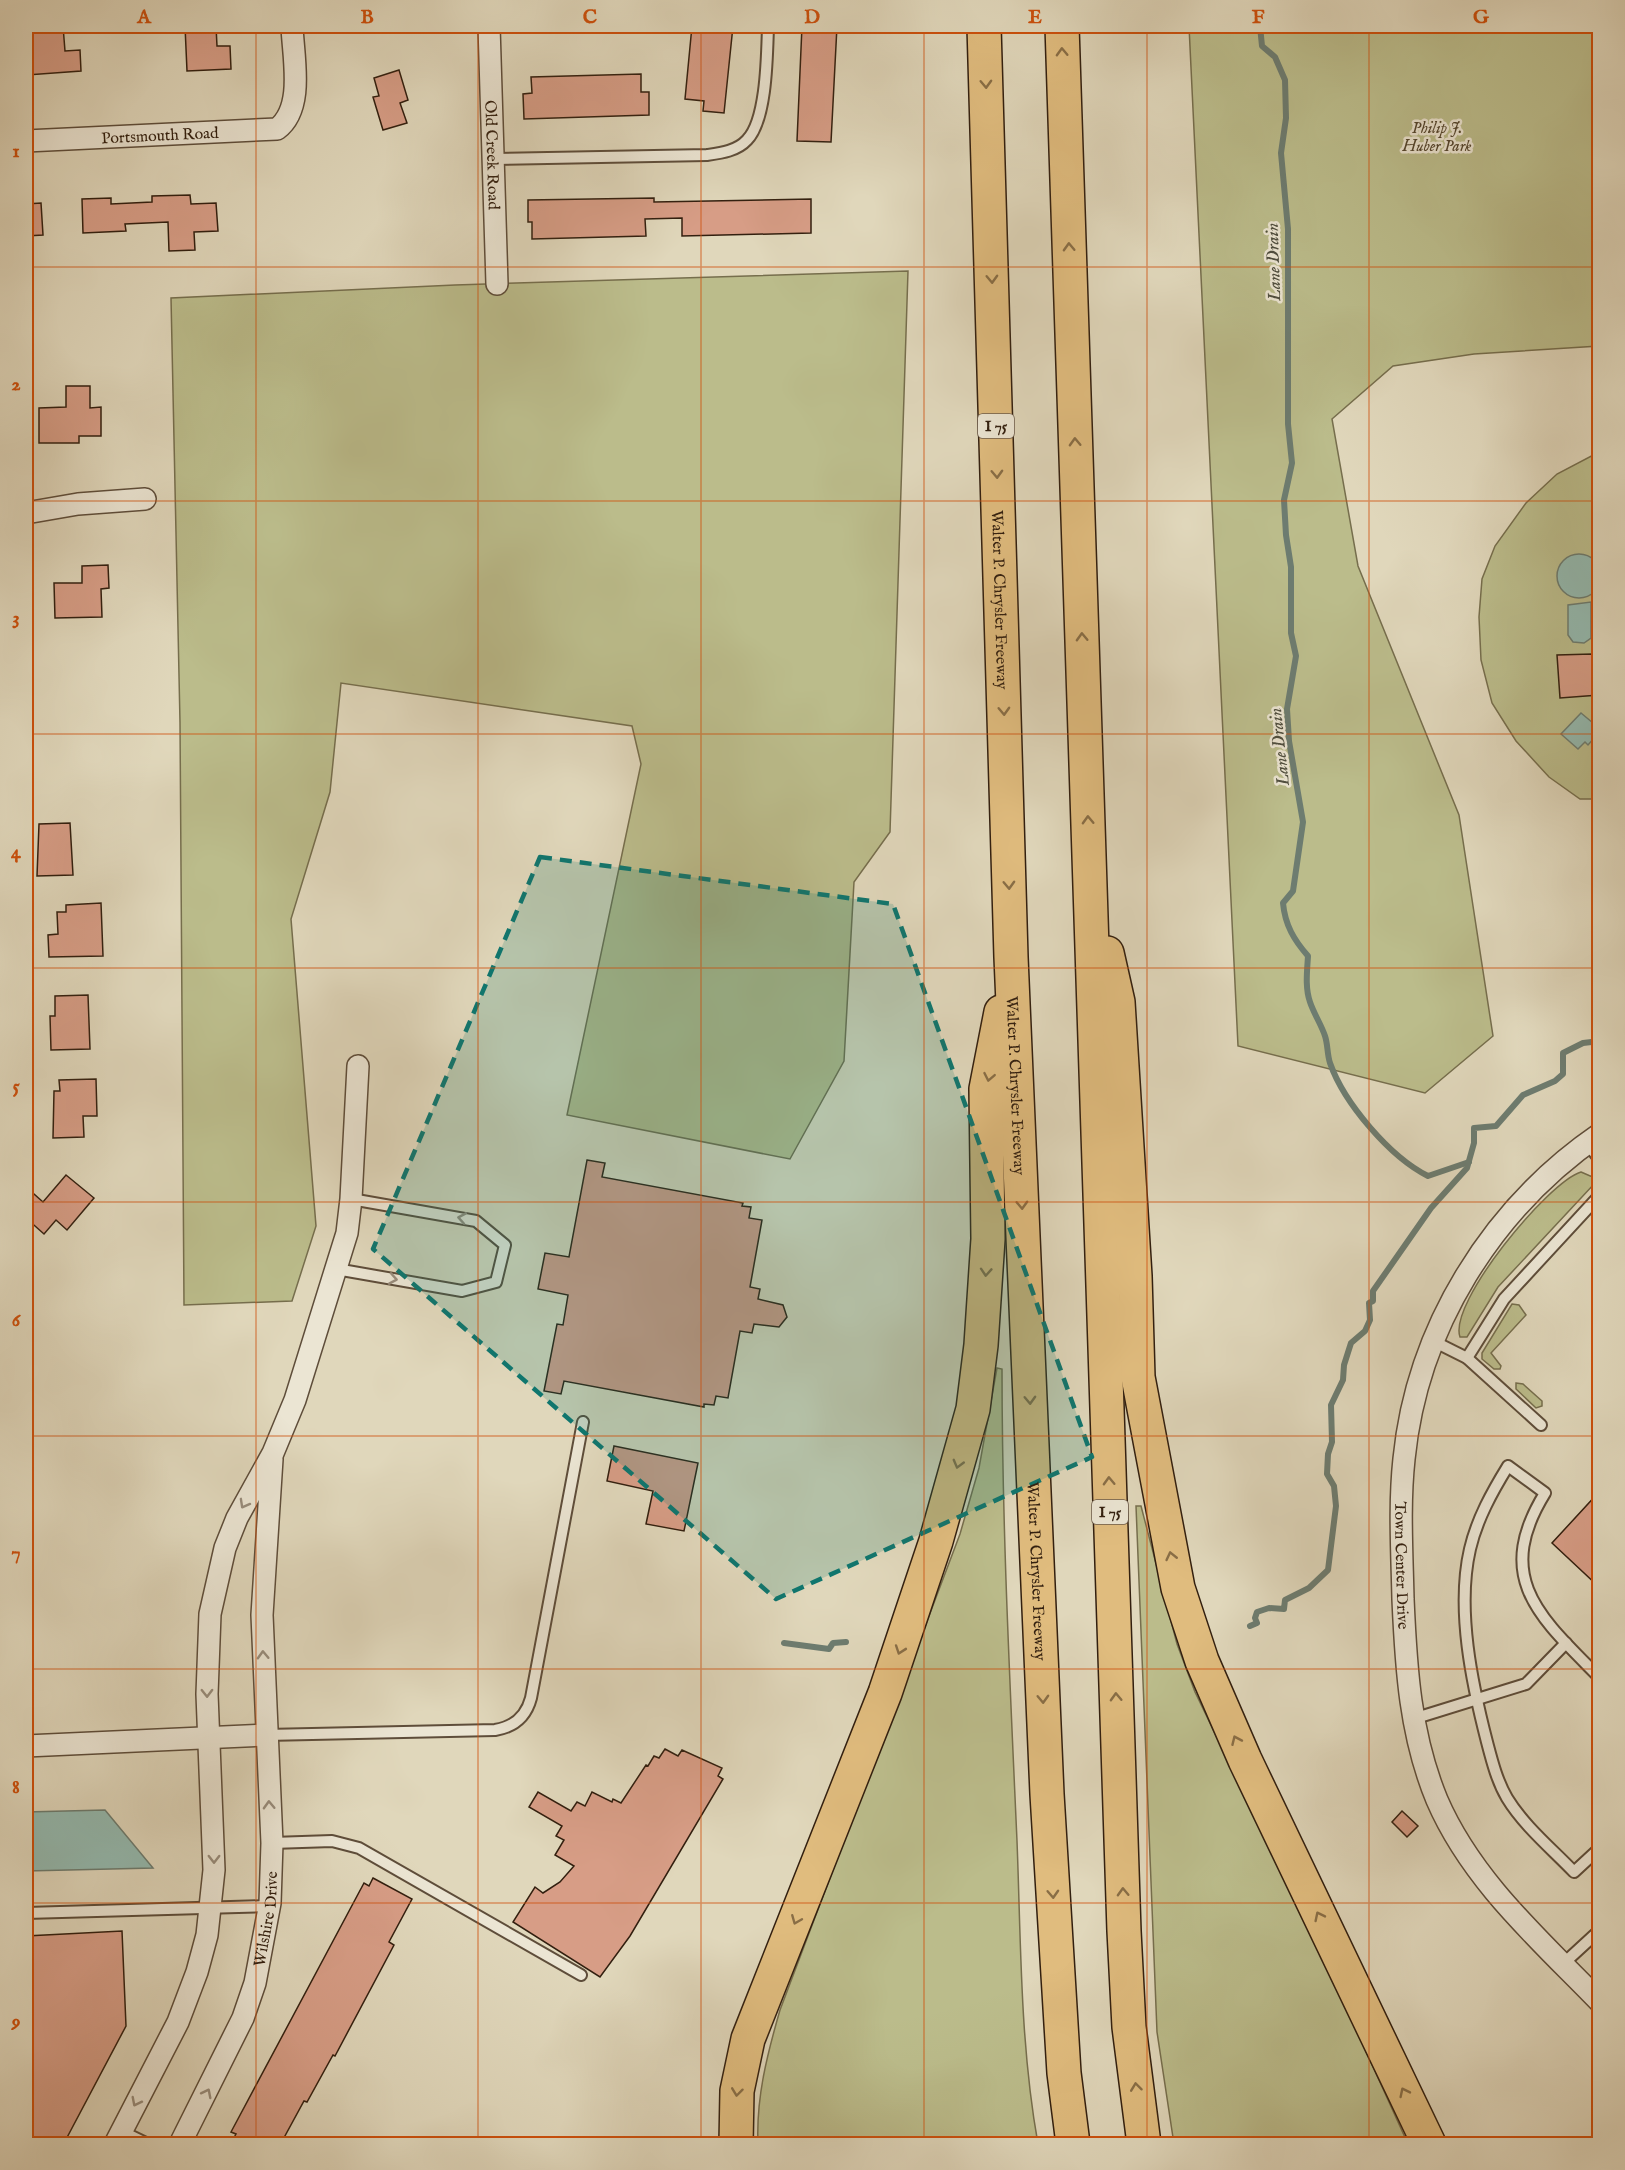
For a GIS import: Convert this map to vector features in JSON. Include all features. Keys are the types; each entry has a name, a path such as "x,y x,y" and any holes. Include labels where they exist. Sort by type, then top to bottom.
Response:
{"highway":[{"name":"Walter P. Chrysler Freeway","path":"984,26 1011,957 1048,1806 1064,2073 1073,2145"},
{"name":"I 75","path":"1062,26 1124,1931 1129,2027 1144,2145"},
{"path":"1090,878 1118,1002 1135,1276 1138,1377 1178,1588 1202,1661 1241,1752 1429,2145"},
{"path":"736,2145 737,2091 748,2040 885,1693 936,1541 973,1409 981,1345 988,1239 986,1089 1011,957"}],"street":[{"name":"Portsmouth Road","path":"26,141 267,132 277,129 288,118 294,92 292,26"},
{"name":"Old Creek Road","path":"489,26 497,284"},
{"path":"26,513 78,504 145,499"},
{"path":"118,2138 188,1998 207,1935 211,1908 214,1820 208,1738 207,1649 216,1580 237,1518 273,1453 295,1400 346,1233 351,1199 358,1066"},
{"name":"Town Center Drive","path":"1595,1146 1539,1183 1498,1228 1462,1281 1433,1341 1413,1405 1402,1483 1406,1662 1413,1719 1431,1785 1462,1847 1493,1890 1599,2002"},
{"name":"Wilshire Drive","path":"180,2145 243,2018 255,1983 269,1906 272,1843 262,1615 273,1453"},
{"path":"26,1746 266,1735"}],"lane":[{"path":"493,159 707,154 736,148 747,141 760,116 768,26"},
{"path":"1467,1358 1504,1299 1599,1195"},
{"path":"336,1269 462,1291 496,1282 505,1245 476,1221 351,1199"},
{"path":"1433,1341 1467,1358 1541,1425"},
{"path":"266,1735 495,1730 505,1728 519,1720 531,1698 583,1422"},
{"path":"1599,1678 1536,1607 1524,1574 1522,1554 1527,1526 1545,1493 1508,1466 1485,1507 1470,1548 1467,1569 1466,1611 1476,1701 1501,1786 1520,1816 1574,1872 1599,1848"},
{"path":"1413,1719 1526,1684 1566,1643"},
{"path":"272,1843 332,1841 359,1848 581,1975"},
{"path":"26,1913 269,1906"},
{"path":"1563,1964 1599,1930"},
{"path":"118,2138 148,2145"}],"highlighted area":[{"path":"540,857 893,904 1092,1457 776,1599 373,1249"}],"green space":[{"name":"Philip J. Huber Park","path":"1189,26 1599,26 1599,346 1474,354 1393,366 1332,419 1358,566 1459,815 1493,1036 1425,1093 1238,1046"},
{"path":"908,271 890,832 854,882 844,1061 790,1159 567,1115 641,764 632,726 341,683 330,792 291,919 316,1226 292,1301 184,1305 180,722 171,298 455,285"},
{"path":"1599,452 1599,799 1580,799 1549,777 1516,741 1492,703 1481,660 1479,617 1482,579 1495,546 1526,503 1557,474"},
{"path":"1581,1172 1595,1178 1595,1183 1498,1287 1467,1337 1460,1337 1460,1321 1469,1298 1484,1272 1546,1197"},
{"path":"1512,1304 1519,1305 1526,1315 1491,1353 1501,1366 1500,1369 1494,1369 1482,1359 1482,1353"},
{"path":"997,1368 1002,1369 1005,1546 1024,2031 1038,2144 758,2144 763,2077 780,2010 960,1534 979,1468"},
{"path":"1516,1383 1523,1384 1542,1401 1542,1406 1536,1408 1516,1389"},
{"path":"1136,1506 1141,1506 1177,1644 1195,1692 1331,1974 1408,2144 1174,2144 1157,2032"}],"water":[{"path":"1579,554 1594,561 1601,576 1594,591 1579,598 1564,591 1557,576 1564,561"},
{"path":"1591,602 1591,638 1584,643 1573,642 1568,635 1568,605"},
{"path":"1581,713 1599,728 1588,745 1585,742 1578,749 1561,734"},
{"path":"105,1810 153,1868 26,1871 26,1812"}],"building":[{"path":"31,26 63,26 65,51 80,50 81,71 27,75 26,52 33,52"},
{"path":"185,26 216,26 217,46 230,46 231,69 187,71"},
{"path":"692,26 733,26 724,113 703,111 704,101 685,99"},
{"path":"802,26 837,26 831,142 797,141"},
{"path":"399,70 408,100 400,103 407,123 383,130 373,97 379,96 374,78"},
{"path":"641,74 641,92 649,92 649,115 524,119 523,94 532,93 531,77"},
{"path":"190,195 191,204 216,203 218,231 194,232 195,250 169,251 168,222 125,224 126,231 83,233 82,199 111,198 111,204 152,202 152,196"},
{"path":"654,198 654,202 811,199 811,233 682,236 682,218 645,219 646,236 532,239 532,222 528,222 528,200"},
{"path":"41,203 43,235 26,236 26,204"},
{"path":"66,386 90,386 90,408 101,407 101,436 79,436 79,443 39,443 39,408 66,407"},
{"path":"108,565 109,588 101,589 102,617 55,618 54,583 82,583 82,566"},
{"path":"1592,654 1594,671 1599,671 1599,695 1560,698 1557,655"},
{"path":"70,823 73,875 37,876 39,824"},
{"path":"101,903 103,956 49,957 48,935 58,934 57,912 66,912 66,905"},
{"path":"88,995 90,1049 51,1050 50,1016 55,1016 55,996"},
{"path":"96,1079 97,1116 83,1116 84,1137 53,1138 54,1091 60,1091 59,1080"},
{"path":"587,1160 605,1163 602,1177 743,1203 742,1206 751,1207 749,1218 762,1220 750,1287 760,1289 758,1299 783,1305 787,1317 779,1327 754,1324 752,1333 740,1331 728,1398 716,1396 714,1405 704,1404 704,1407 564,1381 561,1394 544,1391 557,1324 563,1325 568,1295 538,1289 545,1253 569,1257"},
{"path":"66,1175 94,1198 67,1230 56,1220 44,1234 26,1218 26,1187 43,1202"},
{"path":"614,1446 698,1463 684,1531 646,1524 653,1491 607,1481"},
{"path":"1599,1492 1599,1587 1552,1543"},
{"path":"665,1749 678,1756 682,1750 722,1768 718,1776 723,1779 630,1936 600,1977 513,1922 535,1887 543,1893 560,1882 574,1866 555,1855 564,1840 556,1836 562,1826 529,1807 538,1792 571,1811 577,1802 585,1806 592,1792 612,1802 613,1799 621,1803 646,1765 648,1766 654,1756 659,1758"},
{"path":"1402,1811 1418,1826 1407,1837 1392,1822"},
{"path":"373,1878 412,1899 389,1942 394,1945 335,2056 333,2055 307,2102 304,2101 280,2145 230,2145 236,2134 231,2132 364,1883 369,1886"},
{"path":"122,1931 126,2026 63,2145 26,2145 26,1936"}],"waterway":[{"name":"Lane Drain","path":"1260,26 1262,46 1275,57 1285,80 1286,118 1281,153 1288,229 1288,424 1292,463 1284,500 1291,567 1291,633 1296,656 1287,709 1289,741 1303,822 1293,891 1283,903 1284,911 1291,932 1308,956 1308,997 1325,1036 1330,1063 1357,1111 1399,1156 1428,1176 1469,1162"},
{"path":"1250,1626 1257,1623 1255,1618 1257,1612 1269,1608 1284,1609 1285,1600 1309,1588 1328,1570 1336,1506 1334,1486 1327,1474 1328,1454 1332,1442 1331,1405 1343,1380 1344,1365 1351,1343 1365,1331 1370,1320 1369,1303 1373,1301 1373,1291 1431,1208 1467,1168 1474,1143 1474,1128 1496,1126 1523,1095 1555,1081 1563,1074 1563,1053 1583,1043 1600,1041"},
{"path":"784,1643 829,1649 833,1643 846,1642"}]}
